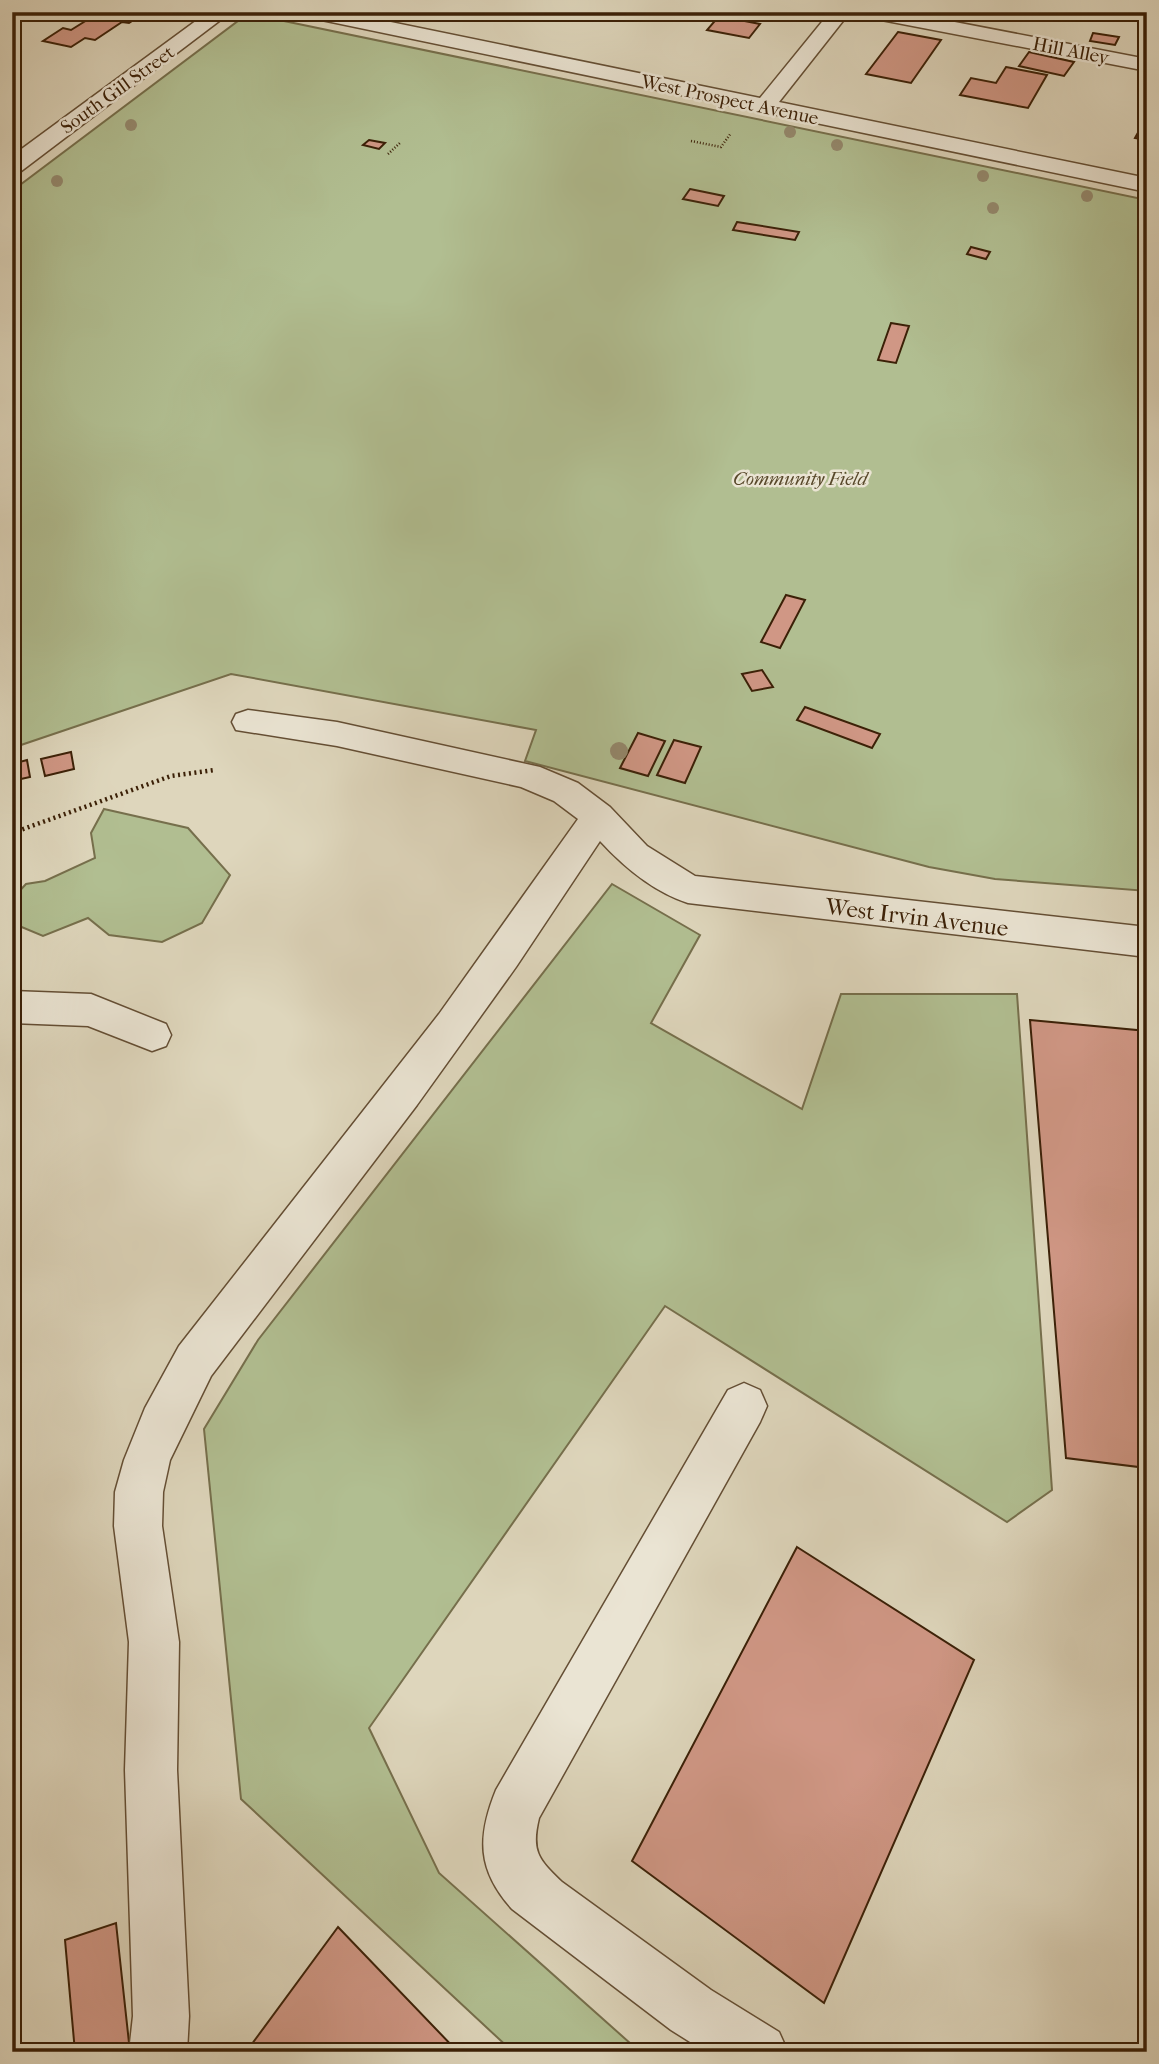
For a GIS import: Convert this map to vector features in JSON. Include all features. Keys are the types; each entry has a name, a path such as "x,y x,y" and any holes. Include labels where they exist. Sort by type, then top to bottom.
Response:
{"street":[{"name":"South Gill Street","path":"12,167 221,12"},
{"name":"West Prospect Avenue","path":"313,12 1147,185"},
{"path":"765,106 840,12"},
{"name":"Hill Alley","path":"872,12 1147,65"},
{"path":"158,2052 161,2015 150,1734 153,1629 144,1587 137,1513 139,1489 150,1457 177,1390 195,1361 445,1037 542,902 598,816 566,792 528,776 337,734 248,722"},
{"name":"West Irvin Avenue","path":"598,816 635,856 688,889 997,927 1147,942"},
{"path":"12,1007 91,1010 152,1035"},
{"path":"744,1406 515,1809 507,1836 509,1861 521,1881 543,1901 691,2010 759,2052"}],"path":[{"path":"691,141 721,146"},
{"path":"388,154 401,142"},
{"path":"12,209 21,212"},
{"path":"12,833 171,776 215,770"}],"green space":[{"name":"Community Field","path":"255,15 1147,200 1147,891 995,879 929,867 525,761 536,730 231,674 12,748 12,191 238,21"},
{"path":"104,809 188,828 230,875 202,923 162,942 109,935 88,918 43,936 12,923 12,899 26,884 45,881 95,858 91,833"},
{"path":"612,884 700,935 651,1023 802,1109 841,994 1017,994 1052,1490 1007,1522 665,1306 369,1728 439,1873 640,2052 513,2052 241,1799 204,1429 258,1340"}],"building":[{"path":"657,12 652,18 627,13 621,19 593,13"},
{"path":"1109,12 1147,12 1147,20 1109,17"},
{"path":"54,13 144,13 129,23 122,22 95,40 85,38 71,47 43,41 63,28 71,30 87,20"},
{"path":"719,16 760,24 749,38 707,30"},
{"path":"898,32 941,40 911,83 866,74"},
{"path":"1093,33 1119,37 1115,45 1090,41"},
{"path":"1029,52 1074,62 1064,76 1019,66"},
{"path":"1006,67 1047,75 1028,108 960,95 971,78 996,83"},
{"path":"1145,120 1147,140 1135,138"},
{"path":"369,140 385,143 379,149 363,145"},
{"path":"690,189 724,196 718,206 683,199"},
{"path":"737,222 799,232 795,240 733,230"},
{"path":"971,247 990,252 986,259 967,254"},
{"path":"891,323 909,326 896,363 878,360"},
{"path":"786,595 805,600 780,648 761,642"},
{"path":"762,670 773,687 752,691 742,674"},
{"path":"805,707 880,734 872,748 797,720"},
{"path":"638,733 665,741 648,776 620,768"},
{"path":"674,740 701,747 685,783 657,775"},
{"path":"71,752 74,769 45,776 41,759"},
{"path":"27,760 30,777 12,781 12,764"},
{"path":"1030,1020 1147,1031 1147,1468 1066,1458"},
{"path":"797,1547 974,1660 824,2003 632,1861"},
{"path":"116,1923 130,2052 75,2052 65,1940"},
{"path":"338,1927 458,2052 246,2052"}]}
